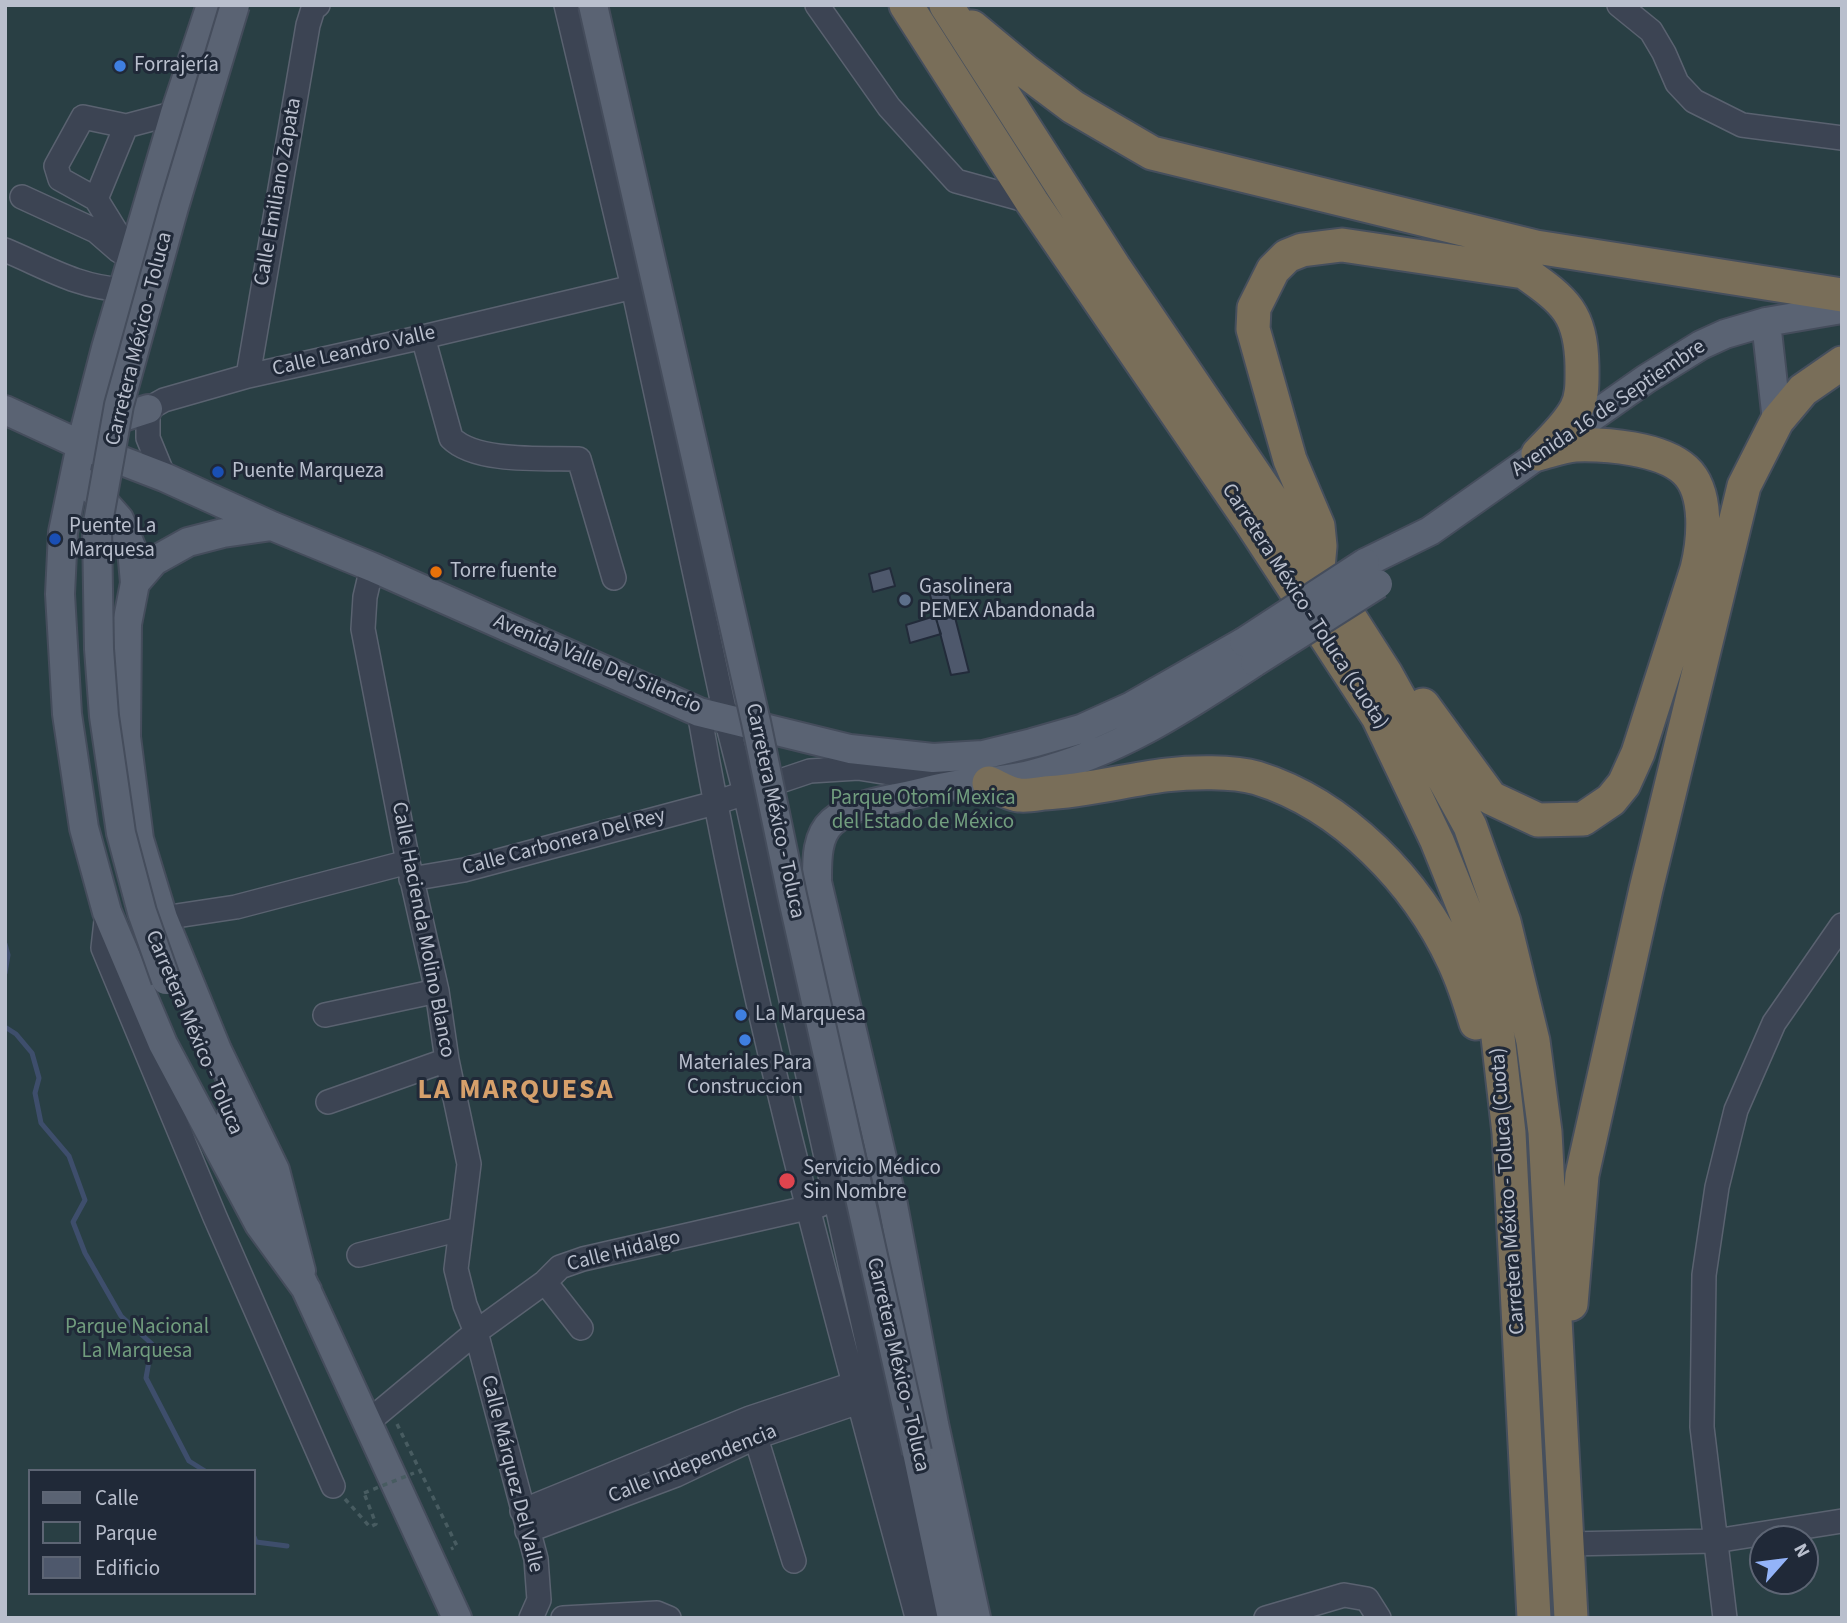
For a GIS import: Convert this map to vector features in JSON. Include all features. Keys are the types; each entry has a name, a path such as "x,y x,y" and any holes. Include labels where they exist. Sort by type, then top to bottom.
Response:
{"highway":[{"name":"Carretera México - Toluca (Cuota)","path":"906,5 1032,202 1252,524 1378,717 1437,841 1476,938 1498,1037 1509,1133 1534,1618"},
{"name":"Carretera México - Toluca (Cuota)","path":"946,5 1114,267 1318,568 1386,674 1470,826 1504,922 1534,1041 1545,1132 1570,1618"},
{"path":"952,5 974,29 1073,107 1152,153 1535,247 1842,295"},
{"path":"1318,568 1318,526 1290,460 1253,329 1254,308 1273,270 1287,256 1302,250 1342,245 1524,272 1548,289 1564,303 1574,319 1581,344 1581,394 1570,418 1538,454"},
{"path":"1559,1411 1572,1301 1582,1175 1646,889 1744,486 1777,421 1803,390 1842,363"},
{"path":"1386,674 1419,699 1491,798 1538,820 1583,819 1611,800 1624,784 1638,753 1697,569 1703,534 1699,495 1687,471 1667,458 1623,447 1573,445 1538,454"},
{"path":"978,774 1017,795 1068,792 1168,775 1210,773 1255,777 1317,805 1382,858 1433,923 1455,963 1472,1009 1509,1133"}],"main road":[{"path":"211,5 175,113 130,271 82,445 63,532 60,594 67,714 84,828 107,912 163,1044 259,1224 307,1290"},
{"name":"Carretera México - Toluca","path":"235,5 174,207 119,405 97,528 99,649 104,716 121,833 142,912 166,980 307,1290 378,1415 407,1513 457,1618"},
{"name":"Carretera México - Toluca","path":"591,5 756,722 952,1618"},
{"name":"Avenida 16 de Septiembre","path":"978,774 1033,774 1101,752 1170,718 1249,652 1372,574 1538,454 1646,379 1701,345 1766,322 1842,309"},
{"path":"1766,322 1777,421"},
{"path":"82,445 123,417 148,409"},
{"name":"Avenida Valle Del Silencio","path":"14,414 713,715 850,749 933,758 978,774"},
{"path":"82,445 132,549 135,583 127,624 127,737 139,839 163,918 217,1049 275,1170 307,1290"},
{"path":"135,583 154,561 188,542 223,533 272,526"},
{"path":"976,1618 934,1424 892,1205 817,882 817,870 821,839 830,823 853,808 978,774"}],"street":[{"path":"591,5 568,14 633,287 713,715 715,803 806,1209 867,1389 932,1618"},
{"path":"817,5 889,107 956,181 1032,202"},
{"path":"1619,5 1651,31 1664,53 1676,83 1694,101 1742,125 1842,138"},
{"name":"Calle Emiliano Zapata","path":"248,376 308,25 315,7"},
{"path":"130,271 96,200 60,179 56,166 83,117 126,125 175,113"},
{"path":"96,200 126,125"},
{"path":"22,197 96,230 130,271"},
{"path":"5,250 76,282 100,288 130,271"},
{"name":"Calle Leandro Valle","path":"148,409 164,400 248,376 633,287"},
{"path":"423,337 451,438 461,447 506,457 579,459 614,578"},
{"path":"148,409 148,438 164,477"},
{"name":"Calle Hacienda Molino Blanco","path":"373,567 365,597 363,629 410,871 437,991 447,1060 469,1164 456,1269 465,1305 476,1332"},
{"path":"713,715 745,793 836,1200 867,1389 917,1618"},
{"name":"Calle Carbonera Del Rey","path":"163,918 410,871 464,870 715,803 810,771 858,768 978,774"},
{"path":"107,912 103,948 215,1217 333,1486"},
{"path":"1725,1618 1702,1415 1704,1275 1717,1186 1736,1110 1774,1023 1842,925"},
{"path":"325,1015 437,991"},
{"path":"328,1102 447,1060"},
{"name":"Calle Hidalgo","path":"378,1415 476,1332 545,1282 560,1267 583,1259 836,1200"},
{"path":"359,1255 460,1229"},
{"path":"545,1282 581,1328"},
{"name":"Calle Márquez Del Valle","path":"476,1332 536,1559 539,1591 532,1617"},
{"name":"Calle Independencia","path":"525,1521 664,1454 753,1428 867,1389"},
{"path":"753,1428 794,1561"},
{"name":"Calle Independencia","path":"525,1521 676,1475 753,1428"},
{"path":"664,1454 676,1475"},
{"path":"1567,1544 1715,1541 1842,1521"},
{"path":"1266,1618 1344,1595 1367,1599 1379,1618"},
{"path":"532,1617 657,1613 669,1618"}],"path":[{"path":"378,1415 420,1468 457,1546 447,1551"},
{"path":"333,1486 370,1527 376,1524 365,1493 414,1473 419,1484"}],"green space":[{"name":"Parque Otomí Mexica del Estado de México","path":"5,5 1842,5 1842,1618 5,1618"}],"building":[{"path":"890,568 895,586 873,592 869,574"},
{"path":"947,586 969,672 951,675 929,591"},
{"path":"935,616 941,634 910,643 906,625"}],"waterway":[{"path":"5,944 8,955 5,973"},
{"path":"5,1027 16,1034 32,1053 39,1078 35,1093 41,1123 69,1156 85,1200 73,1222 85,1253 121,1316 152,1344 146,1378 189,1461 202,1469"},
{"path":"256,1542 287,1546"}],"place":[{"name":"Forrajería","path":"120,66"},
{"name":"Puente Marqueza","path":"218,472"},
{"name":"Puente La Marquesa","path":"55,539"},
{"name":"Torre fuente","path":"436,572"},
{"name":"Gasolinera PEMEX Abandonada","path":"905,600"},
{"name":"La Marquesa","path":"741,1015"},
{"name":"Materiales Para Construccion","path":"745,1040"},
{"name":"Servicio Médico Sin Nombre","path":"787,1181"}],"district":[{"name":"LA MARQUESA","path":"516,1092"}],"park label":[{"name":"Parque Nacional La Marquesa","path":"137,1340"}]}
